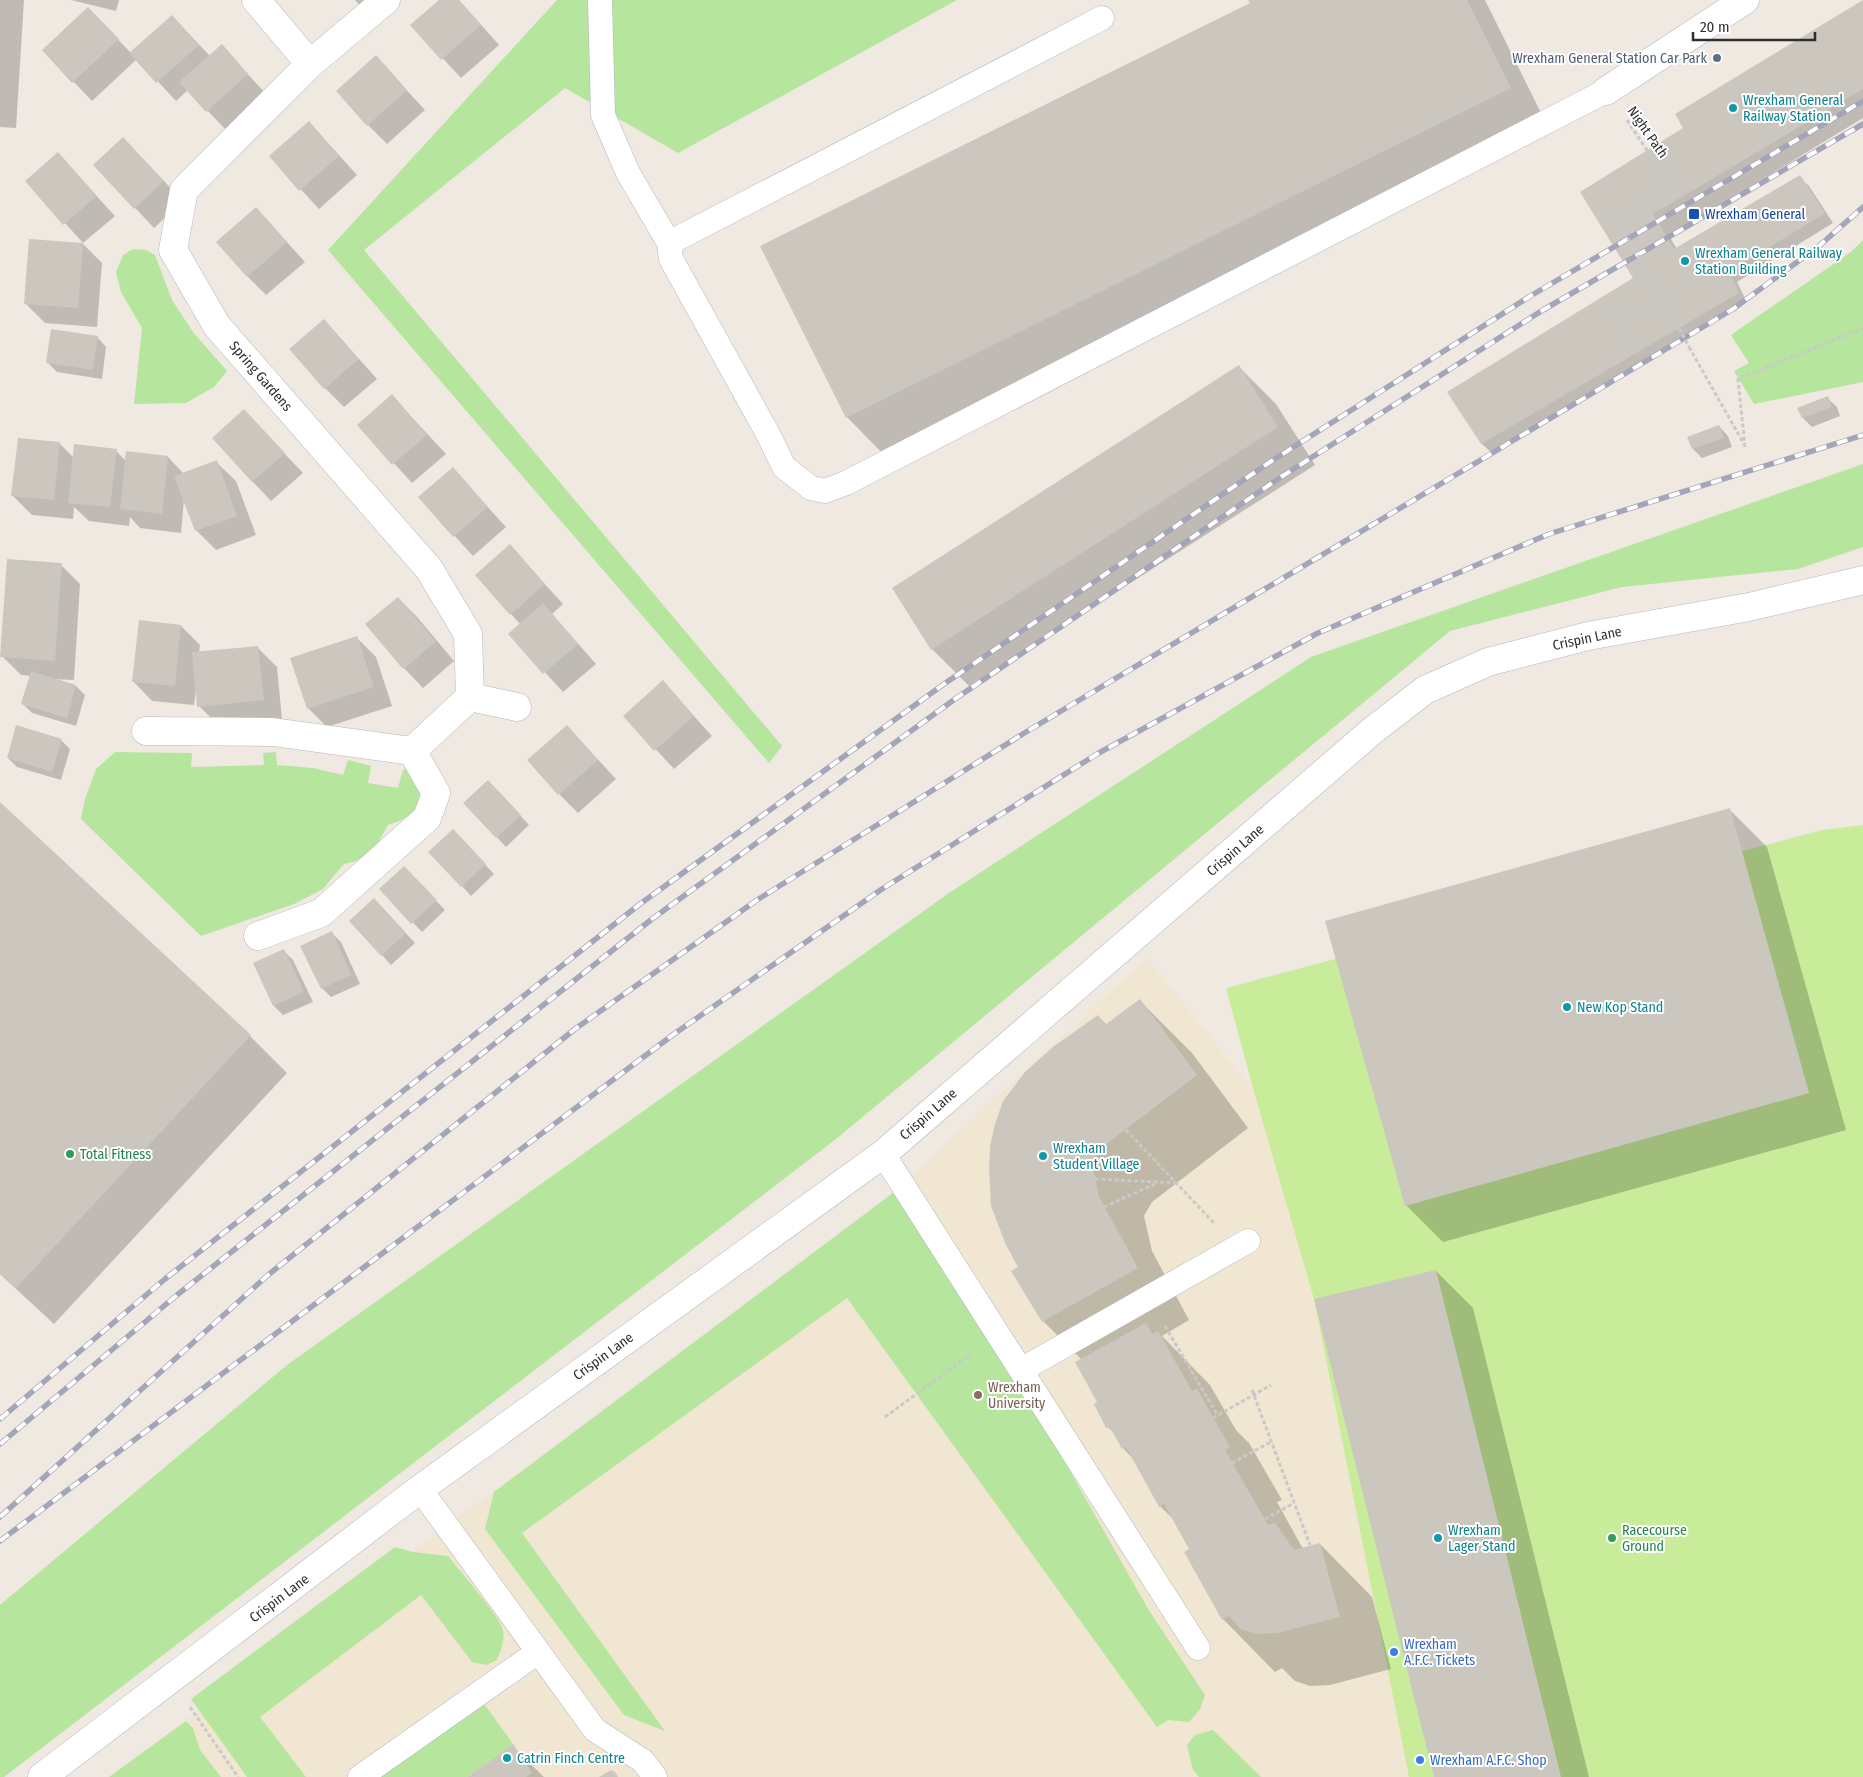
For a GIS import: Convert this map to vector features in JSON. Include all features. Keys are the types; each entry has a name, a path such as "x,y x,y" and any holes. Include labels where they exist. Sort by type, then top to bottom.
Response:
{"street":[{"path":"256,0 310,64"},
{"name":"Spring Gardens","path":"386,0 310,64 184,190 173,250 217,326 429,569 468,634 470,696"},
{"path":"1606,91 1745,0"},
{"name":"Crispin Lane","path":"42,1777 420,1489 883,1154 1372,731 1425,690 1488,662 1588,636 1750,607 1863,580"},
{"path":"412,751 470,696 517,707"},
{"path":"146,731 273,732 412,751"},
{"path":"258,936 321,913 427,818 436,793 412,751"}],"lane":[{"path":"600,0 603,115 628,173 669,243 671,258 768,434 784,467 811,488 825,491 846,483 1606,91"},
{"path":"669,243 1102,18"},
{"path":"883,1154 1198,1648"},
{"path":"1021,1370 1243,1244"},
{"path":"420,1489 595,1730 643,1761 655,1777"},
{"path":"360,1777 538,1652"}],"path":[{"name":"Night Path","path":"1606,91 1672,186"},
{"path":"1621,228 1677,193 1672,186 1616,218 1621,228 1664,299 1746,447 1738,379 1863,328"},
{"path":"1620,325 1670,295"},
{"path":"1608,304 1634,350"},
{"path":"1126,1130 1176,1183 1243,1244"},
{"path":"1095,1179 1176,1183"},
{"path":"1104,1207 1160,1182"},
{"path":"1148,1297 1218,1416"},
{"path":"885,1417 998,1334"},
{"path":"1213,1418 1271,1385"},
{"path":"1252,1390 1310,1545"},
{"path":"1232,1463 1271,1442"},
{"path":"1265,1519 1294,1503"},
{"path":"195,1714 238,1777"}],"shaded area":[{"name":"Wrexham University","path":"1147,958 1254,1092 1314,1299 1409,1777 109,1777 883,1202"}],"green space":[{"path":"557,0 957,0 678,153 565,88 364,250 782,746 769,763 328,250"},
{"path":"1863,240 1863,382 1754,404 1734,371 1749,363 1731,335 1851,252"},
{"path":"133,249 146,250 155,255 172,300 193,332 227,371 214,387 186,403 134,404 142,328 121,292 116,272 123,255"},
{"path":"1863,464 1863,547 1798,569 1622,587 1450,631 836,1139 4,1777 0,1777 0,1605 287,1365 949,893 1311,657"},
{"path":"115,752 192,753 191,767 264,765 263,753 276,752 277,765 313,768 343,775 348,760 371,766 368,783 398,788 403,770 412,767 424,782 423,792 415,811 405,818 388,825 374,850 356,861 344,864 323,889 294,904 201,936 81,819 85,799 96,769"},
{"name":"Racecourse Ground","path":"1863,825 1863,1777 1409,1777 1314,1299 1226,988 1822,830"},
{"path":"897,1190 1062,1457 1148,1609 1205,1695 1200,1709 1189,1722 1168,1720 1157,1727 847,1298 522,1533 665,1731 624,1715 485,1529 494,1492"},
{"path":"395,1547 413,1552 448,1556 487,1605 503,1630 502,1645 497,1660 486,1665 472,1662 421,1595 260,1717 306,1777 247,1777 191,1699"},
{"path":"485,1705 513,1744 467,1777 376,1777 469,1710"},
{"path":"186,1721 193,1728 200,1750 221,1777 109,1777"},
{"path":"1213,1730 1261,1777 1199,1777 1193,1770 1187,1745 1195,1735"}],"building":[{"path":"439,0 459,0 481,25 441,60 410,25"},
{"path":"1248,0 1467,0 1511,88 846,418 760,246 1250,3"},
{"name":"Wrexham General Railway Station Building","path":"1863,0 1863,89 1653,214 1674,249 1800,175 1825,213 1729,272 1739,293 1481,444 1447,392 1633,278 1580,192 1683,128 1675,114"},
{"path":"88,7 119,39 72,83 42,50"},
{"path":"172,15 199,45 156,83 129,53"},
{"path":"222,44 248,74 206,112 179,82"},
{"path":"376,55 407,90 367,126 336,91"},
{"path":"309,121 339,156 299,191 269,156"},
{"path":"123,137 164,181 134,209 93,165"},
{"path":"58,152 97,196 63,225 25,181"},
{"path":"256,207 287,242 247,277 216,242"},
{"path":"29,239 83,243 78,308 24,304"},
{"path":"324,319 359,359 324,389 289,349"},
{"path":"51,329 98,336 93,370 46,363"},
{"path":"1239,365 1278,427 931,650 892,588"},
{"path":"392,394 427,435 392,465 357,425"},
{"path":"1828,396 1832,407 1802,418 1797,408"},
{"path":"244,409 285,453 252,482 212,438"},
{"path":"1719,425 1724,438 1692,449 1687,437"},
{"path":"18,438 60,442 54,500 11,496"},
{"path":"74,444 117,449 110,507 68,503"},
{"path":"126,451 168,456 162,514 120,509"},
{"path":"217,460 237,516 195,531 174,476"},
{"path":"453,467 488,507 453,537 418,497"},
{"path":"510,544 545,584 510,615 475,575"},
{"path":"7,559 62,563 55,661 0,657"},
{"path":"398,597 436,642 403,669 365,624"},
{"path":"543,603 578,644 543,674 508,634"},
{"path":"139,620 181,625 175,686 132,682"},
{"path":"357,636 374,687 307,709 290,658"},
{"path":"258,646 264,700 197,707 192,652"},
{"path":"31,671 76,685 67,718 21,704"},
{"path":"663,680 694,716 654,751 623,716"},
{"path":"16,725 62,739 52,772 7,758"},
{"path":"567,725 598,760 558,795 527,760"},
{"path":"488,780 521,815 496,838 463,803"},
{"name":"Total Fitness","path":"0,802 251,1035 16,1288 0,1273"},
{"name":"New Kop Stand","path":"1730,808 1809,1093 1405,1206 1325,921"},
{"path":"453,829 486,864 461,887 428,852"},
{"path":"404,866 437,900 411,924 379,889"},
{"path":"374,898 406,933 381,956 349,921"},
{"path":"332,931 351,975 321,989 300,946"},
{"path":"284,949 304,992 273,1006 253,963"},
{"name":"Wrexham Student Village","path":"1140,999 1197,1075 1100,1149 1092,1163 1099,1197 1138,1268 1042,1322 1011,1271 1018,1267 1006,1245 991,1206 990,1146 995,1124 1003,1101 1025,1072 1053,1047 1098,1015 1105,1025"},
{"name":"Wrexham Lager Stand","path":"1436,1270 1561,1777 1434,1777 1314,1299"},
{"path":"1146,1323 1152,1334 1158,1331 1192,1391 1197,1389 1230,1447 1225,1450 1268,1525 1275,1523 1294,1550 1320,1543 1340,1617 1277,1633 1256,1634 1241,1629 1229,1616 1222,1620 1184,1552 1189,1549 1164,1504 1159,1507 1126,1447 1122,1449 1110,1427 1106,1428 1094,1404 1097,1402 1075,1362"},
{"name":"Catrin Finch Centre","path":"513,1744 532,1773 526,1777 467,1777"},
{"name":"Catrin Finch Centre","path":"611,1770 618,1777 599,1777"}],"railway":[{"path":"0,1419 165,1279 640,904 944,684 1270,462 1532,295 1863,101"},
{"path":"0,1444 177,1295 652,919 955,699 1281,477 1543,310 1863,124"},
{"path":"0,1517 268,1275 575,1029 757,900 1026,732 1733,309 1819,246 1863,207"},
{"path":"0,1541 674,1034 882,889 1097,754 1318,633 1549,534 1863,435"}],"place":[{"name":"Wrexham General Station Car Park","path":"1717,58"},
{"name":"Wrexham General Railway Station","path":"1733,108"},
{"name":"Wrexham General","path":"1694,214"},
{"name":"Wrexham General Railway Station Building","path":"1685,261"},
{"name":"New Kop Stand","path":"1567,1007"},
{"name":"Total Fitness","path":"70,1154"},
{"name":"Wrexham Student Village","path":"1043,1156"},
{"name":"Wrexham University","path":"978,1395"},
{"name":"Wrexham Lager Stand","path":"1438,1538"},
{"name":"Racecourse Ground","path":"1612,1538"},
{"name":"Wrexham A.F.C. Tickets","path":"1394,1652"},
{"name":"Catrin Finch Centre","path":"507,1758"},
{"name":"Wrexham A.F.C. Shop","path":"1420,1760"}]}
